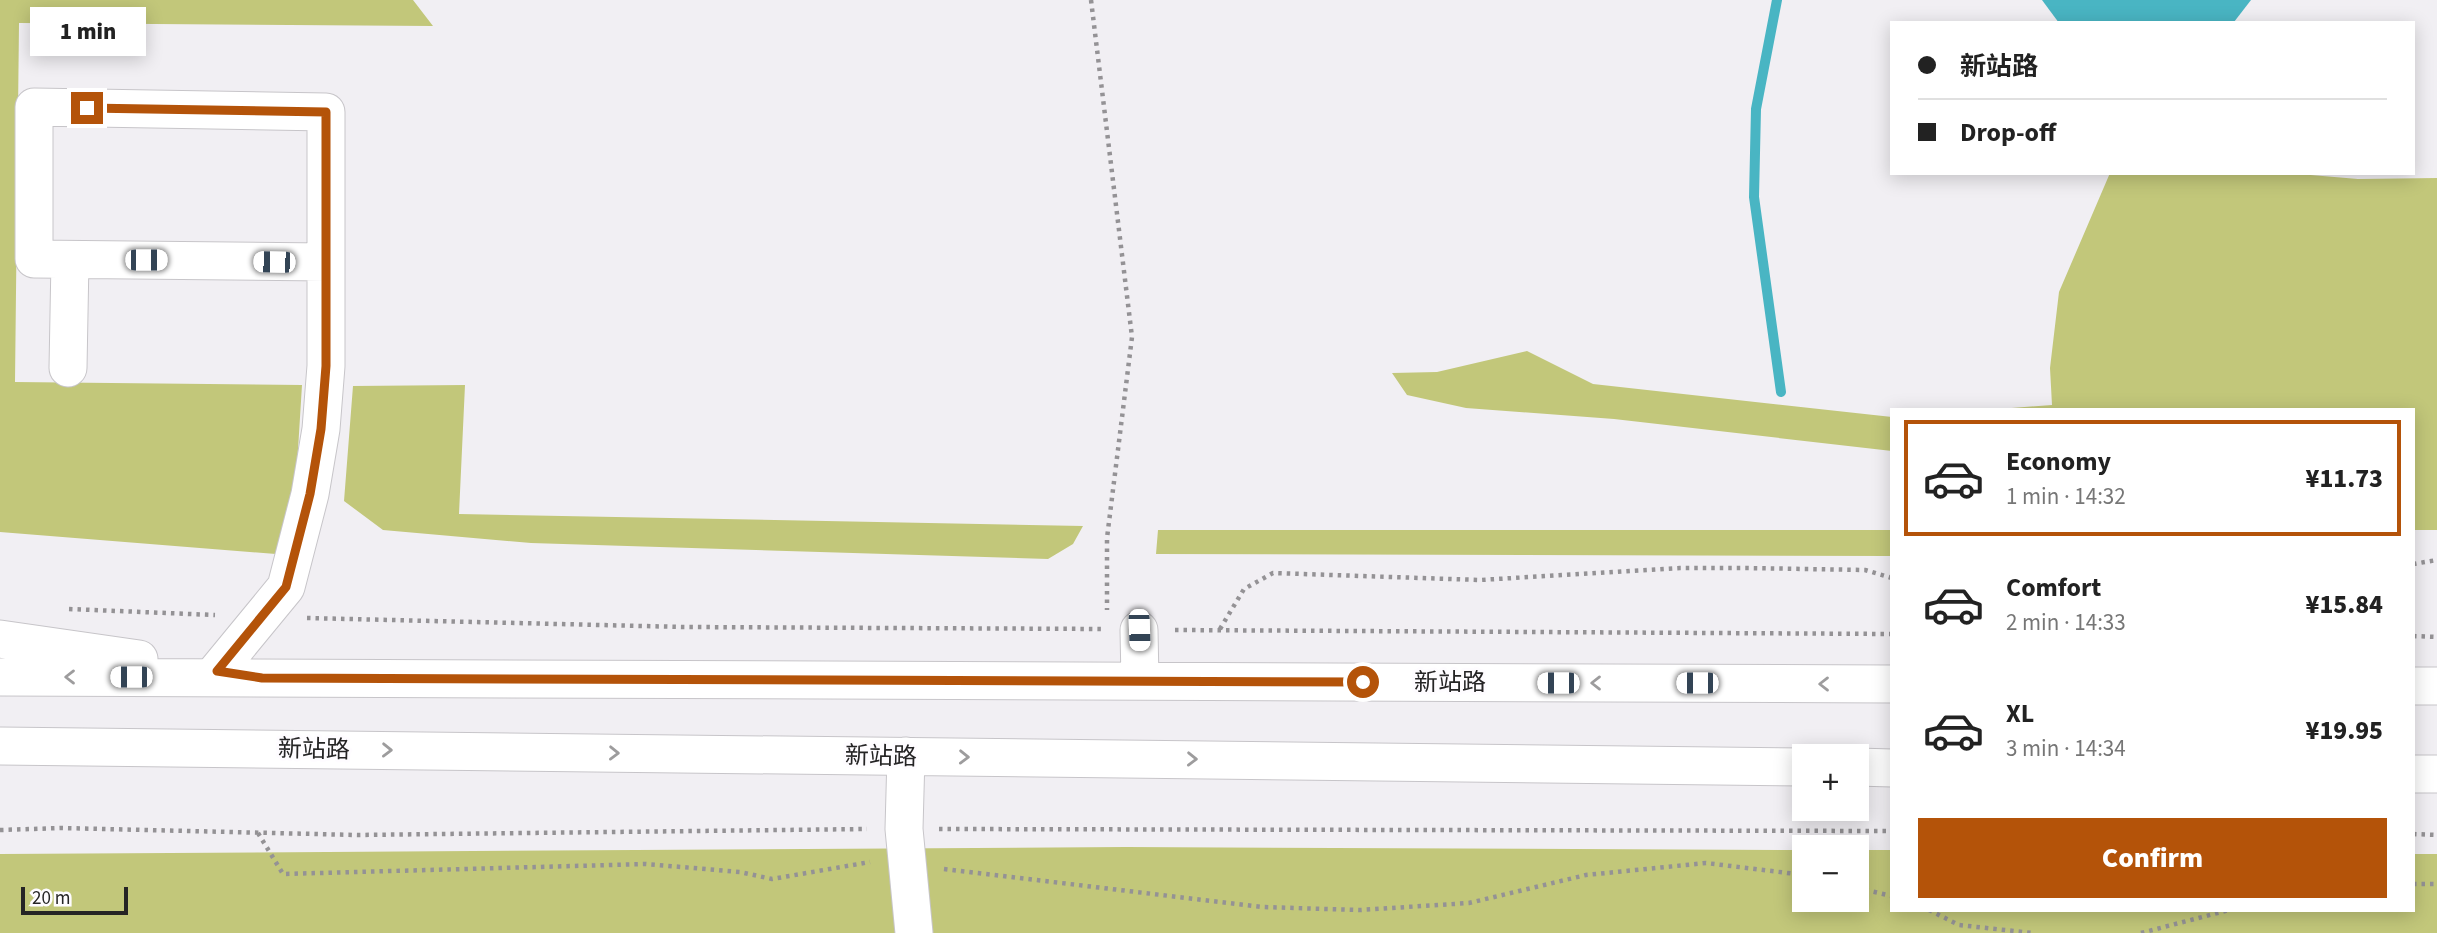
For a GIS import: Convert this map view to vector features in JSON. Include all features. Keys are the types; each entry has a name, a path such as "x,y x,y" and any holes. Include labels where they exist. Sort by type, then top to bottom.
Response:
{"street":[{"path":"217,671 286,587 310,494 321,429 326,366 326,262 326,112 34,107 34,259 326,262"},
{"path":"68,368 70,260"},
{"path":"1123,630 1140,681"},
{"path":"0,639 262,678"},
{"name":"新站路","path":"0,677 1890,684"},
{"path":"2415,686 2437,686"},
{"name":"新站路","path":"0,746 1792,767"},
{"path":"0,772 265,749"},
{"path":"906,756 905,845 914,933"},
{"path":"1869,767 1890,768"},
{"path":"2415,774 2437,774"}],"path":[{"path":"1091,0 1132,337 1107,538 1123,630"},
{"path":"2415,564 2437,560"},
{"path":"1220,630 1244,589 1273,573 1480,580 1680,568 1746,568 1865,570 1890,577"},
{"path":"69,609 261,617 684,627 1890,634"},
{"path":"2415,636 2437,637"},
{"path":"0,830 62,828 905,845 1890,831"},
{"path":"258,833 283,874 646,864 740,872 772,879 800,876 864,862 905,845"},
{"path":"2415,834 2437,835"},
{"path":"905,845 954,871 1262,906 1360,910 1469,903 1586,875 1706,863 1792,874"},
{"path":"2415,884 2437,884"},
{"path":"1869,891 1890,896"},
{"path":"1932,912 1959,925 2032,933"},
{"path":"2141,933 2221,912"}],"green space":[{"path":"0,0 413,0 433,26 19,23 15,382 302,385 296,482 276,554 0,532"},
{"path":"2109,175 2437,178 2437,530 2415,530 2415,408 2012,408 2052,405 2050,368 2059,292"},
{"path":"1527,351 1593,384 1890,417 1890,451 1614,419 1466,408 1407,395 1392,373 1437,372"},
{"path":"465,385 459,514 1083,526 1073,544 1048,559 531,543 383,530 344,501 353,386"},
{"path":"1158,530 1890,530 1890,556 1156,554"},
{"path":"1126,847 1792,850 1792,912 1869,912 1869,850 1890,850 1890,912 2415,912 2415,854 2437,854 2437,933 0,933 0,854"}],"water":[{"path":"2042,0 2251,0 2235,21 2058,21"}],"waterway":[{"path":"1777,0 1756,109 1754,197 1781,392"}],"route":[{"path":"87,108 326,112 326,366 321,429 310,494 286,587 217,671 262,678 1363,682"}]}
